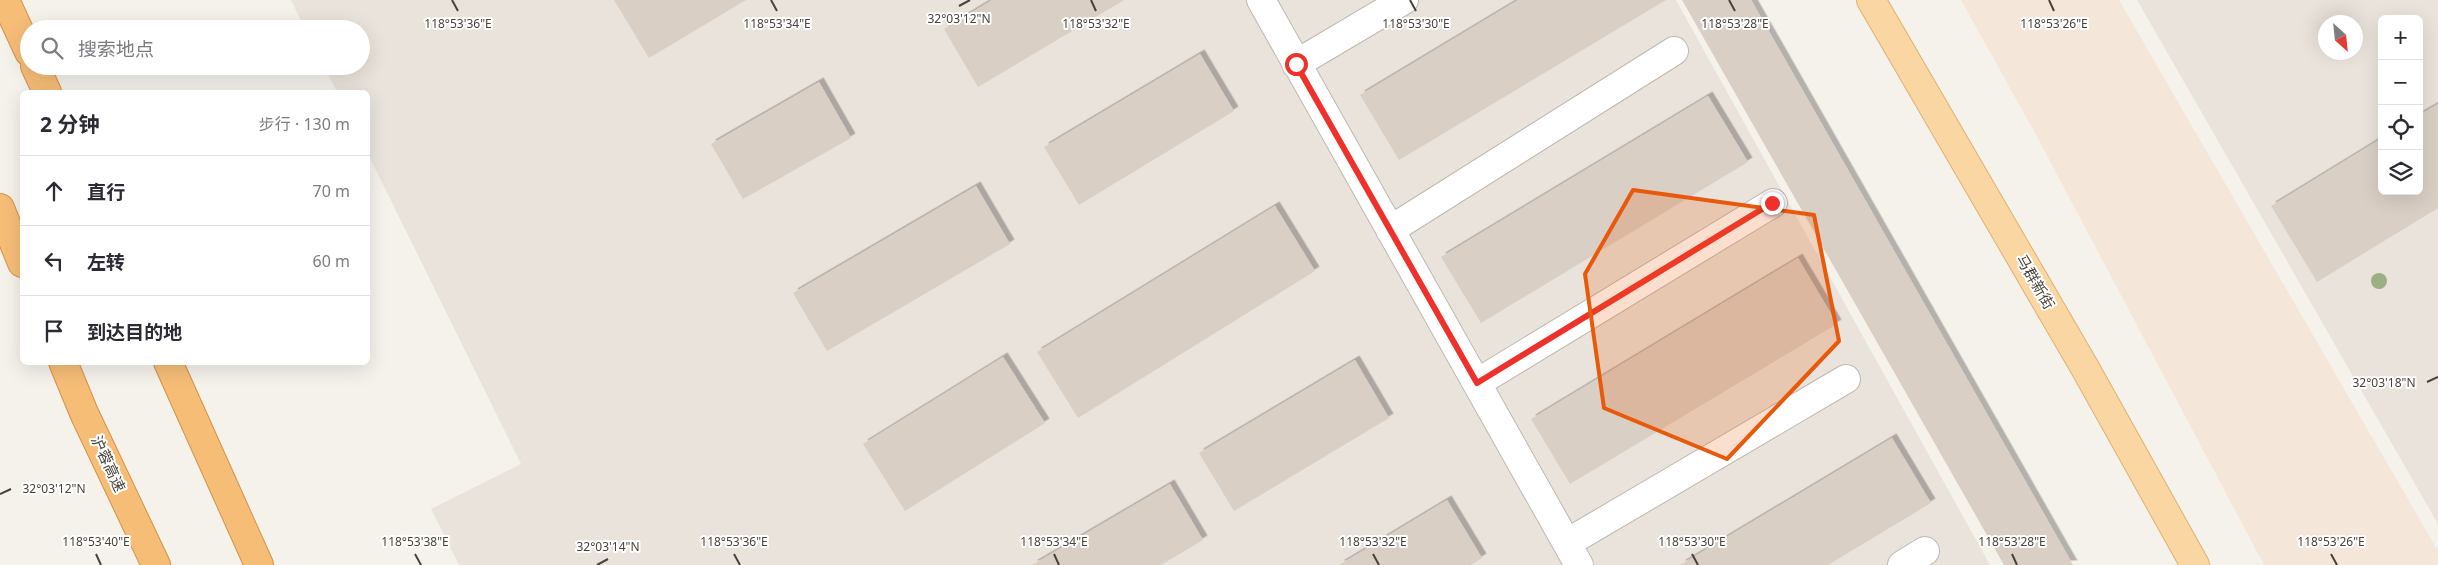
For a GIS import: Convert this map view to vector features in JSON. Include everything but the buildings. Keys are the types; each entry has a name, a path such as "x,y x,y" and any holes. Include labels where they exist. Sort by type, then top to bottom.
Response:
{"highway":[{"path":"5,0 20,32"},
{"path":"39,75 46,90"},
{"path":"0,208 20,258"},
{"name":"沪蓉高速","path":"64,365 84,413 156,565"},
{"path":"169,365 259,565"}],"main road":[{"name":"马群新街","path":"1872,0 2085,368 2195,565"}],"lane":[{"path":"1261,0 1573,554 1846,379"},
{"path":"1296,64 1404,0"},
{"path":"1390,230 1674,51"},
{"path":"1477,383 1772,203"},
{"path":"1902,565 1925,551"}],"highlighted area":[{"path":"1633,190 1814,215 1839,341 1727,459 1604,408 1585,274"}],"shaded area":[{"path":"291,0 1676,0 1990,565 459,565 431,509 521,464 370,158 370,90 336,90 328,75 370,75 370,20 301,20"},
{"path":"1961,0 2119,0 2438,551 2438,565 2264,565 2035,133"},
{"path":"2137,0 2438,0 2438,524"}],"route":[{"path":"1296,64 1477,383 1772,203"}]}
